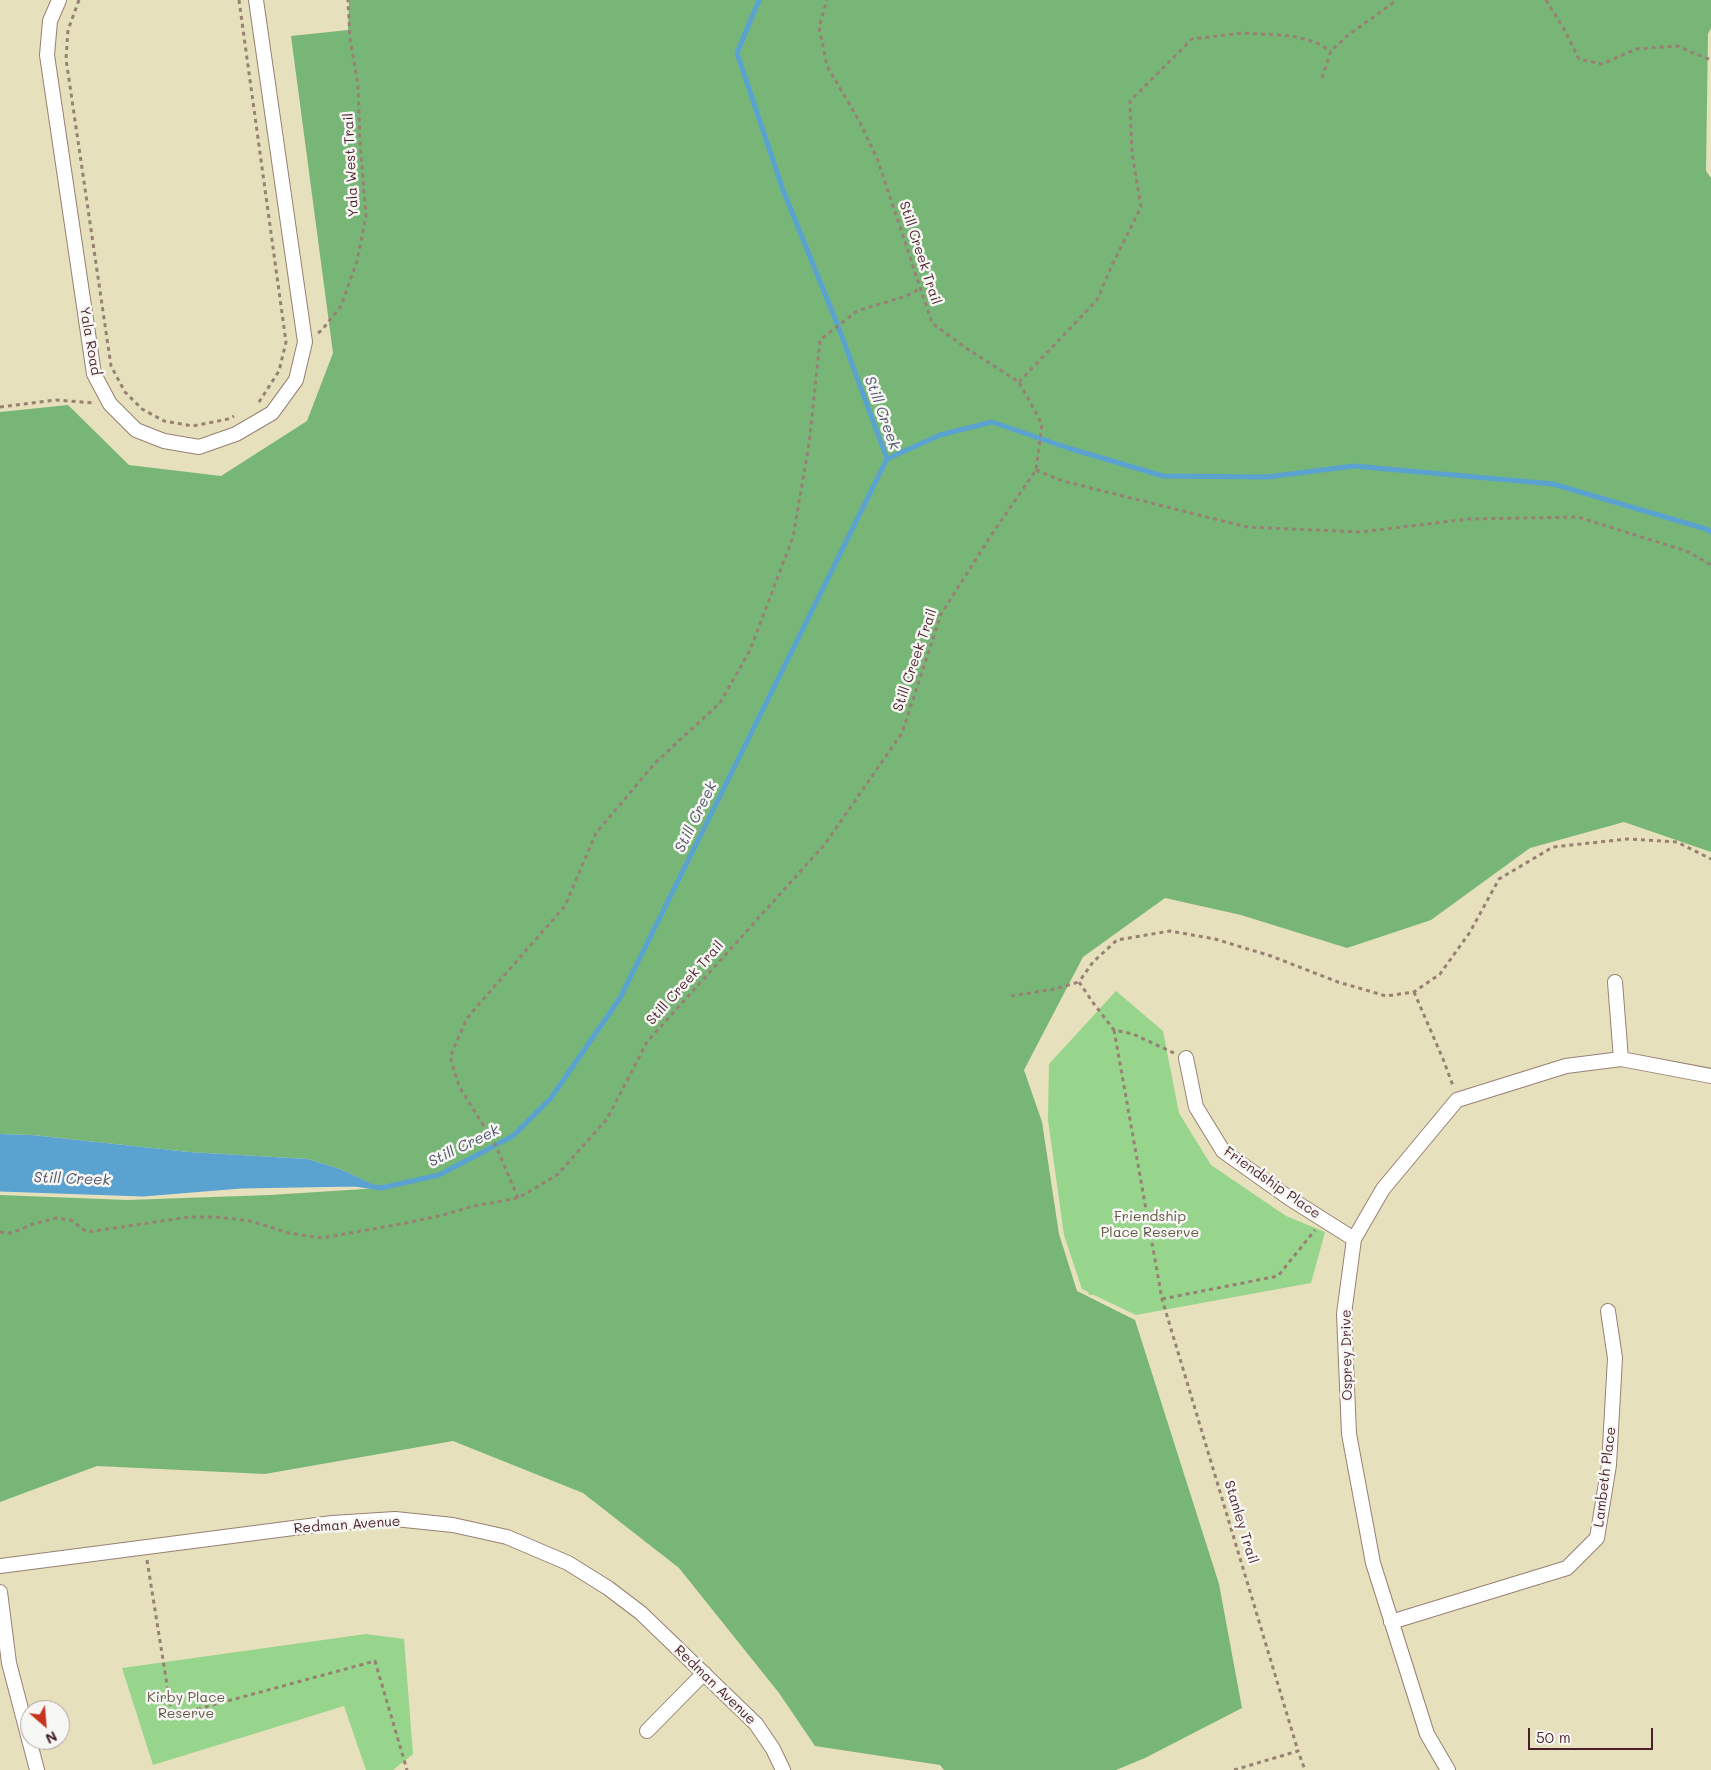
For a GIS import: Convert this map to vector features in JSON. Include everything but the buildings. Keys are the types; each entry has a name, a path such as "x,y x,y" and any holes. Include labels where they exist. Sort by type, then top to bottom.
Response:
{"street":[{"name":"Yala Road","path":"59,0 50,21 47,55 94,374 110,404 136,430 164,441 199,446 236,434 272,413 296,380 305,342 256,0"},
{"path":"1615,982 1621,1058"},
{"name":"Friendship Place","path":"1186,1058 1196,1106 1223,1151 1288,1198 1354,1239"},
{"path":"1457,1100 1566,1066 1621,1058 1711,1076"},
{"name":"Osprey Drive","path":"1448,1770 1427,1734 1373,1563 1349,1434 1344,1314 1354,1239 1382,1189 1457,1100"},
{"name":"Lambeth Place","path":"1391,1622 1567,1568 1597,1538 1609,1465 1615,1358 1608,1311"},
{"name":"Redman Avenue","path":"0,1566 332,1523 395,1519 462,1527 507,1537 568,1563 608,1588 641,1613 756,1724 773,1749 784,1770"},
{"path":"0,1592 9,1663 37,1770"},
{"path":"647,1731 704,1673"}],"path":[{"path":"79,0 68,30 66,59 111,366 125,392 142,409 164,421 193,426 228,419 236,414"},
{"path":"239,0 286,342 279,371 259,402 252,406"},
{"name":"Yala West Trail","path":"305,342 322,330 341,306 357,261 366,216 360,143 358,85 350,39 348,0"},
{"name":"Still Creek Trail","path":"0,1232 12,1233 33,1224 56,1218 71,1220 88,1232 189,1217 216,1217 251,1221 289,1233 322,1238 415,1221 474,1206 518,1198 558,1175 607,1119 648,1042 825,844 902,733 941,614 1036,470 1042,424 1019,382 966,348 932,323 877,158 858,119 827,66 819,27 827,0"},
{"path":"1322,78 1331,51 1347,36 1397,0"},
{"path":"1546,0 1564,29 1579,59 1602,64 1636,48 1677,46 1711,60"},
{"path":"1019,382 1097,300 1112,265 1142,207 1132,153 1130,101 1192,39 1243,33 1292,36 1314,42 1331,51"},
{"path":"518,1198 496,1146 460,1086 450,1056 467,1018 564,906 596,833 655,763 720,703 750,650 794,537 809,444 820,340 857,311 920,290"},
{"path":"0,407 56,400 110,404"},
{"path":"1036,470 1064,481 1097,490 1247,527 1360,532 1469,519 1578,517 1689,552 1711,565"},
{"path":"1011,996 1055,989 1079,982 1093,962 1117,940 1170,931 1215,939 1271,956 1338,982 1386,996 1414,992 1440,974 1470,932 1499,879 1553,847 1628,839 1677,842 1711,860"},
{"path":"1079,982 1114,1030 1133,1034 1186,1058"},
{"path":"1414,992 1443,1059 1457,1100"},
{"name":"Stanley Trail","path":"1114,1030 1162,1299 1305,1770"},
{"path":"1162,1299 1278,1276 1323,1219"},
{"path":"145,1547 156,1626 172,1716 375,1661 407,1770"},
{"path":"1234,1770 1298,1751"}],"green space":[{"path":"349,0 1711,0 1711,28 1708,34 1706,171 1711,178 1711,852 1624,822 1530,848 1431,920 1347,948 1241,915 1165,898 1083,957 1024,1070 1042,1122 1059,1234 1077,1291 1135,1320 1219,1584 1242,1708 1145,1758 1116,1770 944,1770 940,1765 815,1746 779,1693 679,1568 583,1493 453,1441 265,1474 97,1466 0,1502 0,1195 127,1200 270,1195 380,1188 340,1169 308,1159 189,1152 32,1135 0,1134 0,412 68,405 129,465 221,476 307,421 333,353 291,36 348,30"},
{"name":"Friendship Place Reserve","path":"1116,991 1163,1031 1179,1113 1211,1165 1286,1216 1325,1232 1311,1283 1136,1315 1094,1295 1089,1295 1088,1292 1082,1289 1064,1235 1048,1120 1049,1064"},
{"name":"Kirby Place Reserve","path":"366,1634 404,1639 413,1754 393,1770 366,1770 344,1706 153,1765 122,1668"}],"water":[{"path":"0,1134 32,1135 189,1152 308,1159 340,1169 381,1188 355,1184 241,1186 143,1194 0,1189"}],"waterway":[{"name":"Still Creek","path":"0,1189 143,1194 241,1186 355,1184 381,1188 439,1175 513,1136 551,1098 620,998 887,459 838,326 783,190 737,53 759,0"},
{"path":"887,459 940,435 992,422 1068,448 1163,476 1267,477 1354,466 1553,484 1711,532"}]}
